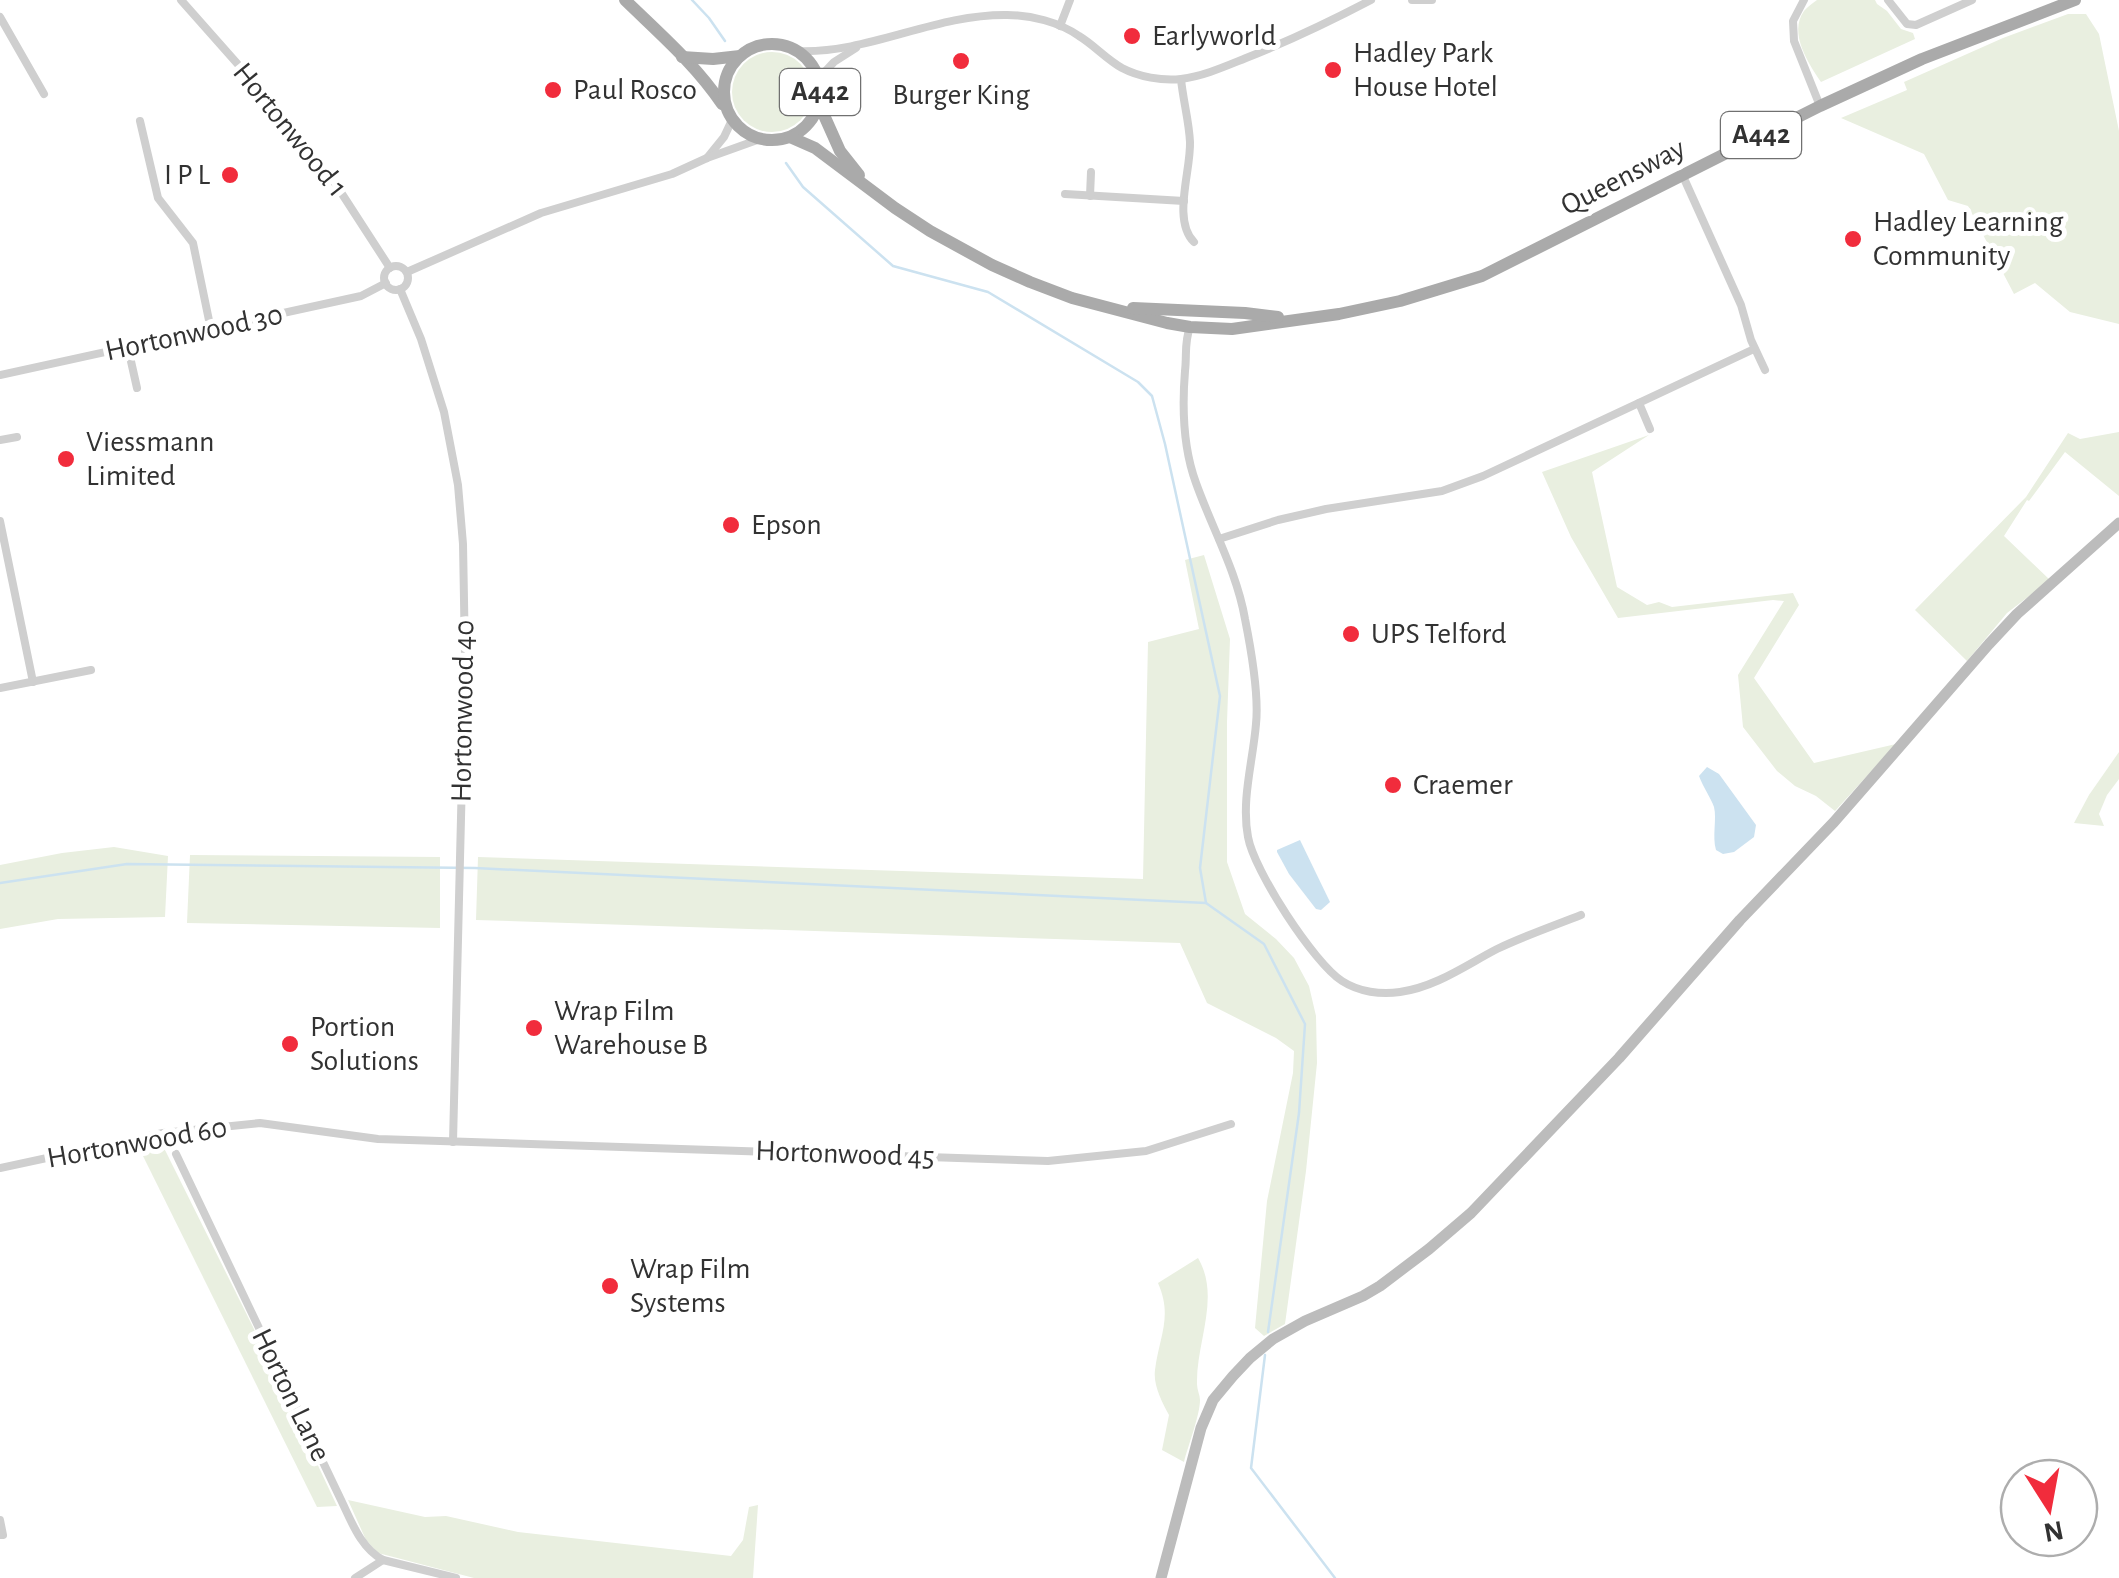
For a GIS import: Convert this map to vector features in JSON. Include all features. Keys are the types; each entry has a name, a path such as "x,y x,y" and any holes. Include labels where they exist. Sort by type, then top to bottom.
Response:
{"main road":[{"name":"A442","path":"625,0 682,56 730,116 760,139 790,136 813,118 819,104 818,79 806,58 797,51 772,44 751,48 740,56 728,72 724,92 730,116"},
{"name":"Queensway","path":"790,136 814,148 930,231 992,265 1072,298 1190,326 1232,329 1339,314 1400,301 1482,276 1820,106 1922,60 2075,0"},
{"name":"A442","path":"682,56 713,60 740,56"},
{"name":"Queensway","path":"819,104 840,151 870,190"},
{"name":"Queensway","path":"1115,308 1244,313 1295,320"},
{"path":"1190,326 1191,310"}],"street":[{"name":"Hortonwood 1","path":"181,0 288,121 333,180 390,268"},
{"path":"1060,26 1070,0"},
{"path":"797,51 827,52 933,24 1018,15 1060,26 1125,69 1144,76 1181,79 1219,69 1270,48 1371,0"},
{"path":"1412,0 1432,0"},
{"path":"1804,0 1793,21 1794,41 1820,106"},
{"path":"1888,0 1912,25 1972,0"},
{"path":"0,17 44,94"},
{"path":"818,79 834,62 860,46"},
{"path":"1181,79 1190,140 1185,231 1194,242"},
{"path":"708,158 724,137 730,116"},
{"path":"140,122 158,198 193,244 212,330"},
{"path":"407,272 541,213 672,174 760,139"},
{"path":"1090,196 1091,172"},
{"path":"1682,174 1765,370"},
{"path":"1065,194 1184,201"},
{"path":"398,266 407,272 407,284 400,289 390,288 386,283 384,276 390,268 398,266"},
{"name":"Hortonwood 30","path":"0,375 361,296 386,283"},
{"name":"Hortonwood 40","path":"400,289 444,412 458,485 463,544 465,614 453,1142"},
{"path":"1190,326 1193,342 1186,359 1183,394 1186,442 1195,480 1245,614 1257,721 1246,800 1248,838 1261,875 1330,972 1362,990 1411,990 1581,915"},
{"path":"128,348 136,388"},
{"path":"1219,539 1310,513 1442,491 1484,476 1754,349"},
{"path":"1639,403 1650,429"},
{"path":"0,440 17,437"},
{"path":"0,521 33,682"},
{"path":"1161,1578 1206,1412 1226,1384 1273,1340 1380,1286 1470,1213 1619,1058 1740,920 1834,822 1989,644 2119,523"},
{"path":"0,688 91,670"},
{"name":"Hortonwood 60","path":"0,1168 163,1133 260,1122 378,1139 453,1142"},
{"name":"Hortonwood 45","path":"453,1142 1048,1161 1146,1151 1232,1124"},
{"name":"Horton Lane","path":"176,1154 355,1530 372,1554 383,1560"},
{"path":"0,1520 2,1535"},
{"path":"355,1578 383,1560 456,1578"}],"green space":[{"path":"1817,0 1875,0 1915,39 1821,82 1802,48 1798,29 1804,11"},
{"path":"2068,14 2086,14 2099,34 2119,131 2119,324 2070,312 2035,283 2014,294 1968,206 1948,200 1924,154 1841,118 1907,90 1904,82"},
{"path":"772,52 787,55 800,64 809,77 809,107 800,120 787,129 772,132 757,129 744,120 735,107 732,92 735,77 744,64 757,55"},
{"path":"2119,432 2119,496 2065,452 2027,500 2004,536 2050,580 2007,613 1967,661 1915,610 2026,497 2068,433 2080,439"},
{"path":"1649,435 1592,472 1617,587 1647,605 1659,602 1672,607 1793,593 1799,605 1754,678 1814,763 1896,744 1835,811 1777,771 1743,727 1738,675 1784,601 1618,618 1571,537 1542,472"},
{"path":"1204,555 1230,639 1227,862 1245,914 1294,958 1309,986 1316,1016 1317,1063 1285,1324 1264,1336 1255,1328 1267,1201 1294,1051 1207,1003 1180,943 476,920 478,857 1143,879 1148,642 1199,629 1185,560"},
{"path":"2119,752 2119,779 2099,814 2104,826 2074,823 2089,795"},
{"path":"114,847 168,856 165,917 58,919 0,929 0,865"},
{"path":"190,855 440,857 440,928 187,923"},
{"path":"164,1148 337,1506 317,1507 141,1152"},
{"path":"1198,1258 1205,1273 1208,1304 1198,1368 1199,1406 1184,1462 1162,1450 1169,1415 1155,1376 1165,1317 1158,1283"},
{"path":"348,1500 518,1532 731,1556 743,1540 749,1507 758,1505 753,1578 474,1578 378,1553 366,1540"}],"water":[{"path":"1707,767 1719,774 1756,825 1754,837 1734,852 1723,854 1716,850 1714,807 1699,776"},
{"path":"1300,840 1330,902 1321,910 1316,909 1289,874 1277,852"}],"waterway":[{"path":"692,0 725,41"},
{"path":"786,163 803,187 893,266 988,292 1138,382 1152,396 1220,696 1200,868 1206,903"},
{"path":"0,883 127,864 475,868 1206,903 1264,944 1305,1024 1299,1113 1268,1332"},
{"path":"1265,1355 1251,1468 1335,1578"}],"place":[{"name":"Earlyworld","path":"1132,36"},
{"name":"Burger King","path":"961,61"},
{"name":"Hadley Park House Hotel","path":"1333,70"},
{"name":"Paul Rosco","path":"553,90"},
{"name":"I P L","path":"230,175"},
{"name":"Hadley Learning Community","path":"1853,239"},
{"name":"Viessmann Limited","path":"66,459"},
{"name":"Epson","path":"731,525"},
{"name":"UPS Telford","path":"1351,634"},
{"name":"Craemer","path":"1393,785"},
{"name":"Wrap Film Warehouse B","path":"534,1028"},
{"name":"Portion Solutions","path":"290,1044"},
{"name":"Wrap Film Systems","path":"610,1286"}]}
